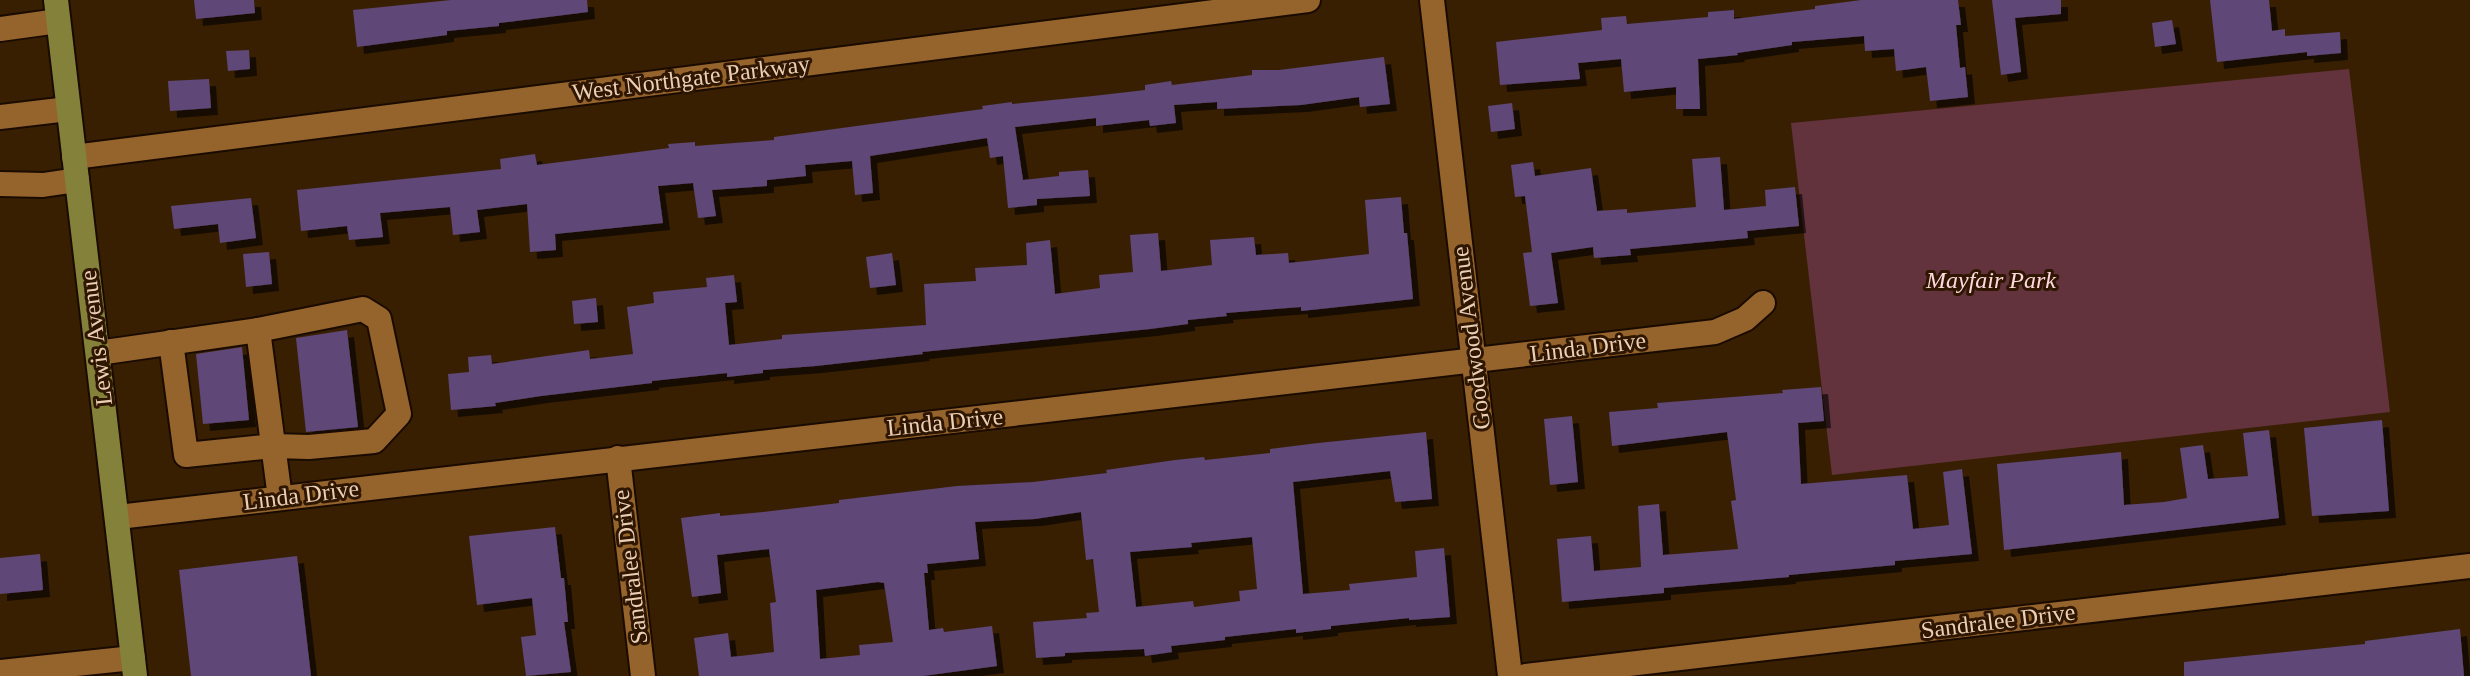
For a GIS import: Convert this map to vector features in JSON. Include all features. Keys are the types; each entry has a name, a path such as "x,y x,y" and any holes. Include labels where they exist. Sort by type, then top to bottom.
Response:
{"main road":[{"name":"Lewis Avenue","path":"57,10 134,667"}],"street":[{"name":"West Northgate Parkway","path":"0,184 43,185 75,168 1308,0"},
{"name":"Goodwood Avenue","path":"1432,0 1510,676"},
{"path":"0,29 57,10"},
{"path":"0,117 68,109"},
{"name":"Linda Drive","path":"118,517 1715,332 1745,319 1763,303"},
{"path":"98,353 171,342 258,330 363,309 379,319 399,414 374,441 309,447 273,446 186,455 171,342"},
{"path":"258,330 280,498"},
{"name":"Sandralee Drive","path":"618,458 643,676"},
{"name":"Sandralee Drive","path":"1526,676 2470,566"},
{"path":"0,672 134,667"}],"green space":[{"name":"Mayfair Park","path":"2349,69 2390,412 1832,475 1791,123"}],"building":[{"path":"194,0 254,0 255,13 196,19"},
{"path":"451,0 587,0 588,12 499,23 499,26 447,31 447,35 357,47 353,10"},
{"path":"1861,0 1958,0 1961,25 1956,25 1960,68 1965,67 1968,97 1930,101 1926,67 1896,71 1894,49 1865,51 1864,36 1792,42 1792,45 1738,55 1698,59 1700,109 1676,109 1676,87 1624,92 1621,59 1578,63 1580,79 1500,85 1496,42 1602,30 1601,18 1626,16 1627,24 1708,17 1708,12 1734,10 1734,19"},
{"path":"1992,0 2061,0 2061,14 2015,18 2021,72 2001,75"},
{"path":"2210,0 2269,0 2272,31 2285,29 2285,36 2340,32 2341,53 2307,56 2307,52 2217,62"},
{"path":"2172,20 2176,44 2155,47 2152,23"},
{"path":"249,50 250,69 228,71 226,51"},
{"path":"1384,57 1390,104 1360,107 1359,97 1301,105 1217,109 1217,102 1174,105 1176,123 1150,126 1149,120 1096,126 1096,118 1015,127 1023,180 1059,176 1059,172 1088,170 1090,196 1037,199 1037,205 1008,208 1003,156 990,158 987,138 870,156 873,193 855,195 852,161 805,165 806,176 767,180 767,186 712,190 716,216 698,218 693,183 658,186 663,223 555,234 556,250 530,252 527,204 477,210 480,232 453,235 450,207 380,213 383,237 349,240 347,226 301,231 297,190 501,169 500,159 535,154 537,165 669,148 668,144 695,142 695,146 774,140 774,137 983,109 982,106 1145,90 1145,85 1171,81 1172,85 1252,75 1252,70 1279,70"},
{"path":"209,79 211,108 170,111 168,81"},
{"path":"1512,103 1515,129 1491,132 1488,106"},
{"path":"1720,157 1724,210 1766,206 1765,190 1795,187 1799,226 1747,231 1748,238 1630,249 1631,255 1594,258 1593,247 1551,253 1558,303 1530,306 1523,253 1532,252 1525,196 1515,197 1511,165 1533,162 1535,176 1591,168 1597,211 1627,209 1627,213 1696,207 1692,159"},
{"path":"1401,197 1413,299 1301,311 1301,307 1226,313 1227,316 1188,320 1188,324 1150,329 763,370 763,373 727,377 727,373 652,381 495,403 496,406 451,410 448,374 469,372 468,357 491,355 492,364 589,350 590,359 633,354 627,307 654,303 653,292 707,287 706,278 734,275 737,302 725,303 729,345 782,339 782,335 926,325 924,284 976,281 975,268 1027,265 1026,243 1050,240 1055,294 1100,288 1099,275 1133,272 1130,235 1158,233 1161,271 1212,265 1210,240 1254,237 1256,255 1288,253 1289,263 1369,254 1365,200"},
{"path":"251,198 256,238 220,243 218,224 174,229 171,206"},
{"path":"269,252 272,284 246,287 243,254"},
{"path":"892,253 896,285 870,288 866,257"},
{"path":"596,298 598,322 574,324 572,301"},
{"path":"347,330 358,427 306,432 296,338"},
{"path":"242,347 249,420 203,424 196,354"},
{"path":"1821,387 1824,421 1798,423 1801,484 1907,475 1913,529 1949,525 1943,472 1962,469 1972,554 1895,561 1895,565 1789,577 1664,588 1664,593 1562,602 1557,539 1591,536 1594,571 1641,567 1638,506 1659,504 1663,555 1738,549 1731,501 1736,500 1727,432 1612,446 1609,412 1658,408 1657,403"},
{"path":"1572,416 1578,482 1550,485 1544,419"},
{"path":"2382,420 2389,511 2312,516 2304,428"},
{"path":"2269,430 2279,518 2004,550 1997,464 2121,452 2124,505 2164,502 2187,498 2180,448 2203,445 2208,479 2248,476 2243,433"},
{"path":"1426,432 1432,499 1395,502 1390,471 1293,482 1303,594 1350,590 1349,584 1417,577 1415,551 1444,548 1450,617 1409,618 1296,633 1296,629 1225,637 1225,640 1171,646 1172,652 1145,656 1144,649 1065,653 1065,656 1036,658 1033,622 1087,618 1086,613 1099,612 1093,559 1086,560 1081,512 1035,519 975,522 979,559 927,564 928,573 924,573 929,630 943,628 944,632 992,626 997,666 923,676 699,676 694,638 728,633 731,657 774,652 770,603 776,602 769,549 717,555 721,593 692,597 681,518 763,512 957,486 1033,482 1107,473 1106,470 1175,460 1270,453 1270,449","holes":["1252,537 1257,589 1239,591 1240,601 1194,607 1193,601 1136,607 1130,552 1192,547 1191,543","884,583 893,642 859,645 860,655 820,659 816,590"]},
{"path":"555,527 561,578 564,578 568,622 564,622 571,672 526,676 521,637 536,635 532,598 477,605 469,536"},
{"path":"40,554 43,590 0,594 0,558"},
{"path":"297,556 311,676 191,676 179,570"},
{"path":"2460,629 2464,676 2184,676 2184,662 2365,644 2365,641"}]}
